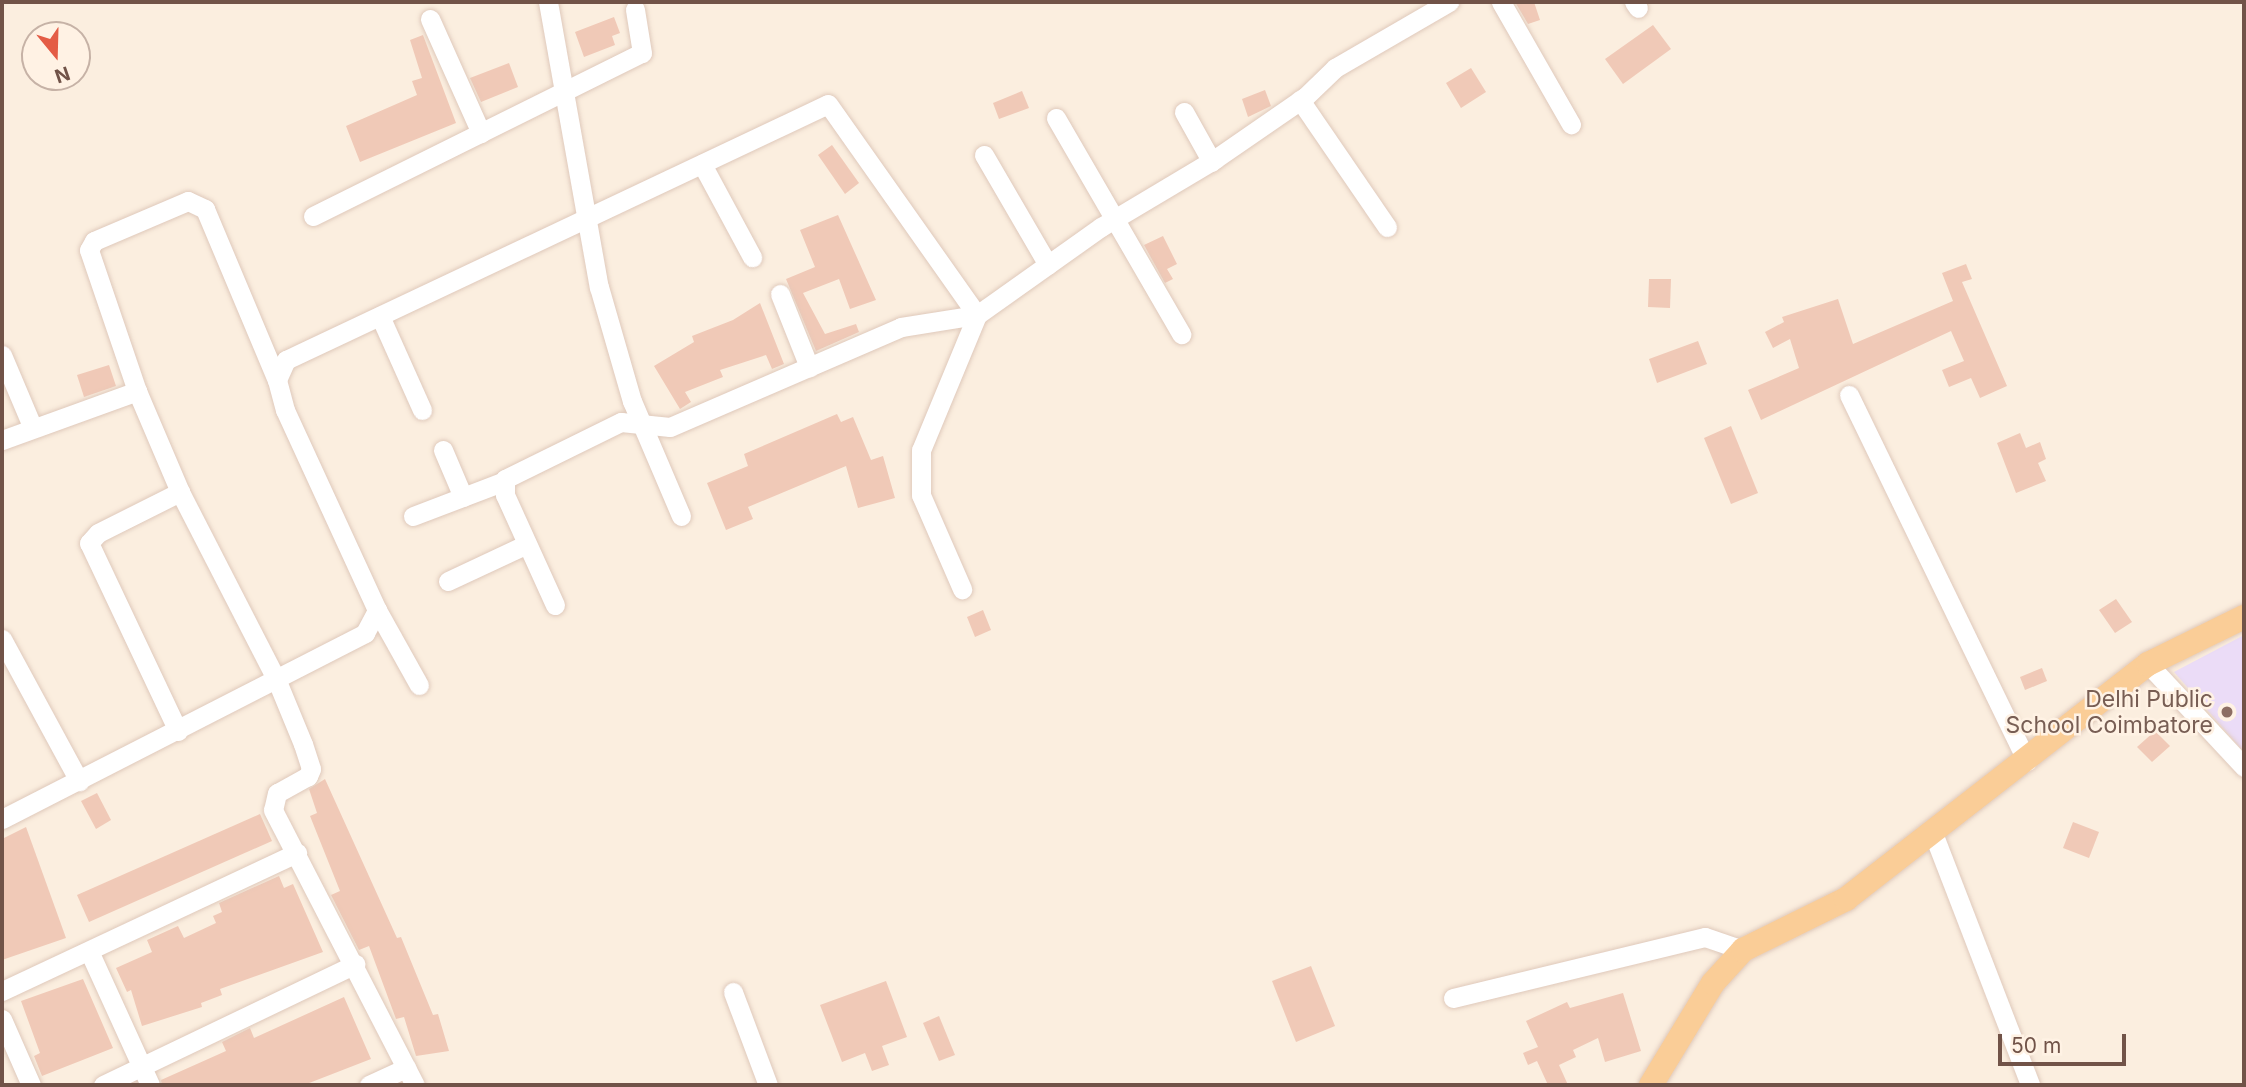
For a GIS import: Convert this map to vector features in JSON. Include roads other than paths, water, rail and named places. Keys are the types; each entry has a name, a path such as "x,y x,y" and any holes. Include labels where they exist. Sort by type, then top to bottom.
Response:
{"main road":[{"path":"1655,1083 1713,983 1743,950 1846,899 2027,761 2148,664 2244,617"}],"street":[{"path":"548,2 599,287 632,401 681,516"},
{"path":"414,516 502,482 621,422 670,427 901,327 977,315 1114,219 1212,162 1300,100 1335,68 1449,2"},
{"path":"1501,2 1571,124"},
{"path":"313,216 642,53 635,10"},
{"path":"430,19 481,133"},
{"path":"1300,100 1387,227"},
{"path":"277,380 286,360 828,104 977,315"},
{"path":"1185,112 1212,162"},
{"path":"1056,118 1181,334"},
{"path":"984,155 1048,265"},
{"path":"702,164 752,257"},
{"path":"369,1085 410,1077 355,964 273,810 276,793 307,776 311,769 276,681 180,492 137,391 89,250 94,241 188,201 205,209 277,380 285,410 377,610 419,685"},
{"path":"780,294 809,367"},
{"path":"962,589 921,495 921,450 977,315"},
{"path":"380,317 422,410"},
{"path":"2,355 32,426"},
{"path":"2,440 32,426 137,391"},
{"path":"1849,395 2027,761"},
{"path":"443,450 463,497"},
{"path":"502,482 555,605"},
{"path":"178,731 89,543 98,533 180,492"},
{"path":"447,580 527,544"},
{"path":"2,819 276,681 365,633 377,610"},
{"path":"2,639 7,664 22,671 79,781"},
{"path":"2148,664 2244,767"},
{"path":"1933,833 2030,1085"},
{"path":"2,991 297,853"},
{"path":"1453,998 1705,937 1743,950"},
{"path":"89,951 146,1076"},
{"path":"103,1085 146,1076 355,964"},
{"path":"733,992 768,1085"},
{"path":"2,1019 31,1085"}],"place":[{"name":"Delhi Public School Coimbatore","path":"2227,712"}]}
